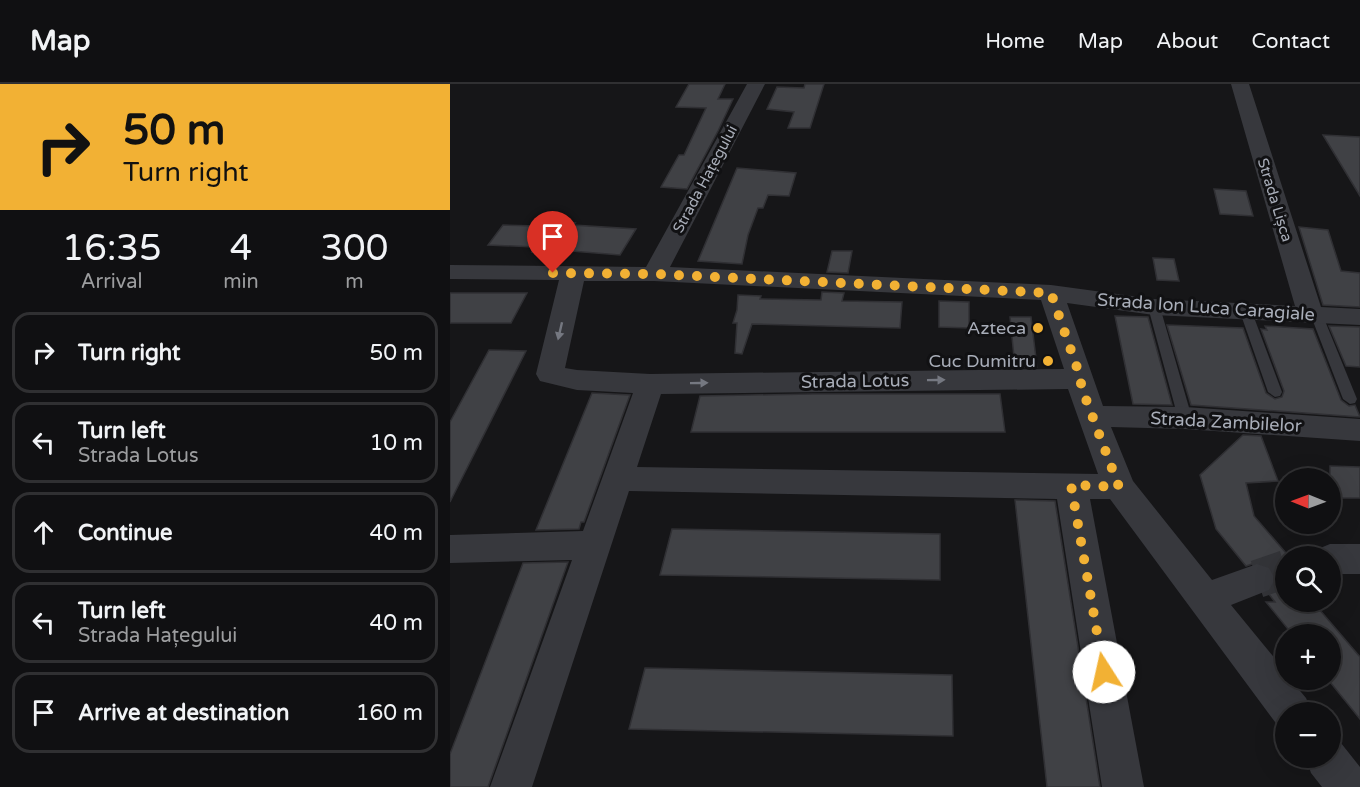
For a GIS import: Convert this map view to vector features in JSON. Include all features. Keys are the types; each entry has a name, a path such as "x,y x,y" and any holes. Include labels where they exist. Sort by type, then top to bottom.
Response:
{"street":[{"name":"Strada Hațegului","path":"654,274 756,84"},
{"name":"Strada Lișca","path":"1240,84 1314,316"},
{"path":"450,272 654,274 1051,293 1081,379 1081,386 1119,487 1284,702"},
{"name":"Strada Lotus","path":"573,274 550,374 577,380 650,384 1081,379"},
{"name":"Strada Ion Luca Caragiale","path":"1051,293 1154,307 1360,317"},
{"path":"511,787 650,384"},
{"name":"Strada Zambilelor","path":"1093,416 1185,418 1360,430"},
{"path":"618,479 1119,487"},
{"path":"1071,485 1123,787"},
{"path":"450,549 595,545"},
{"path":"1341,559 1360,559"},
{"path":"1205,599 1257,579"},
{"path":"1334,768 1349,787"}],"lane":[{"path":"1154,307 1185,418"},
{"path":"1245,312 1275,392"},
{"path":"1314,316 1350,399"}],"building":[{"path":"689,84 725,84 718,99 733,99 687,189 661,187 679,155 684,155 706,108 676,107"},
{"path":"805,84 824,84 810,128 788,128 794,112 767,109 777,87 804,88"},
{"path":"1323,135 1360,137 1360,196"},
{"path":"737,168 796,173 789,196 768,195 763,208 758,208 748,235 742,264 698,261"},
{"path":"1214,189 1246,191 1253,216 1220,214"},
{"path":"541,222 636,229 620,255 559,250 557,253 532,252 535,247 488,245 503,225 538,226"},
{"path":"1299,227 1328,230 1341,271 1360,273 1360,307 1323,305"},
{"path":"832,251 852,251 848,273 827,272"},
{"path":"1153,258 1174,259 1179,281 1157,280"},
{"path":"822,292 844,293 842,301 902,302 900,328 752,324 742,354 735,353 737,323 733,323 738,295 761,296 760,299 821,300"},
{"path":"450,293 527,293 511,323 450,323"},
{"path":"939,301 969,302 969,328 939,327"},
{"path":"1115,316 1148,317 1172,405 1133,404"},
{"path":"1010,317 1031,317 1037,367 1015,367"},
{"path":"1167,325 1243,328 1266,393 1275,399 1282,397 1284,391 1261,329 1267,330 1265,326 1313,329 1341,400 1349,406 1355,405 1360,417 1191,405"},
{"path":"1329,326 1360,327 1360,367 1346,366"},
{"path":"489,350 526,351 450,502 450,422"},
{"path":"592,393 630,395 584,522 581,522 579,529 536,530"},
{"path":"1000,394 1005,432 691,432 700,396"},
{"path":"1243,435 1261,436 1275,473 1275,481 1246,483 1254,516 1280,546 1275,546 1275,576 1271,567 1258,562 1246,566 1216,529 1200,475"},
{"path":"1330,466 1360,467 1360,498 1341,498 1341,468 1330,468"},
{"path":"1015,500 1055,501 1100,787 1047,787"},
{"path":"672,529 940,534 940,580 660,575"},
{"path":"568,562 488,787 450,787 450,754 523,563"},
{"path":"1275,583 1275,602 1268,593"},
{"path":"1266,602 1275,602 1275,612 1322,612 1332,624 1284,624"},
{"path":"1341,635 1360,657 1360,719 1336,690 1341,690"},
{"path":"645,668 952,675 953,736 629,729"}],"tunnel":[{"path":"1257,579 1275,573"}],"place":[{"name":"Azteca","path":"1038,328"},
{"name":"Cuc Dumitru","path":"1048,361"}],"route":[{"path":"553,273 654,274 1051,293 1081,379 1081,386 1119,487 1071,485 1104,672"}]}
